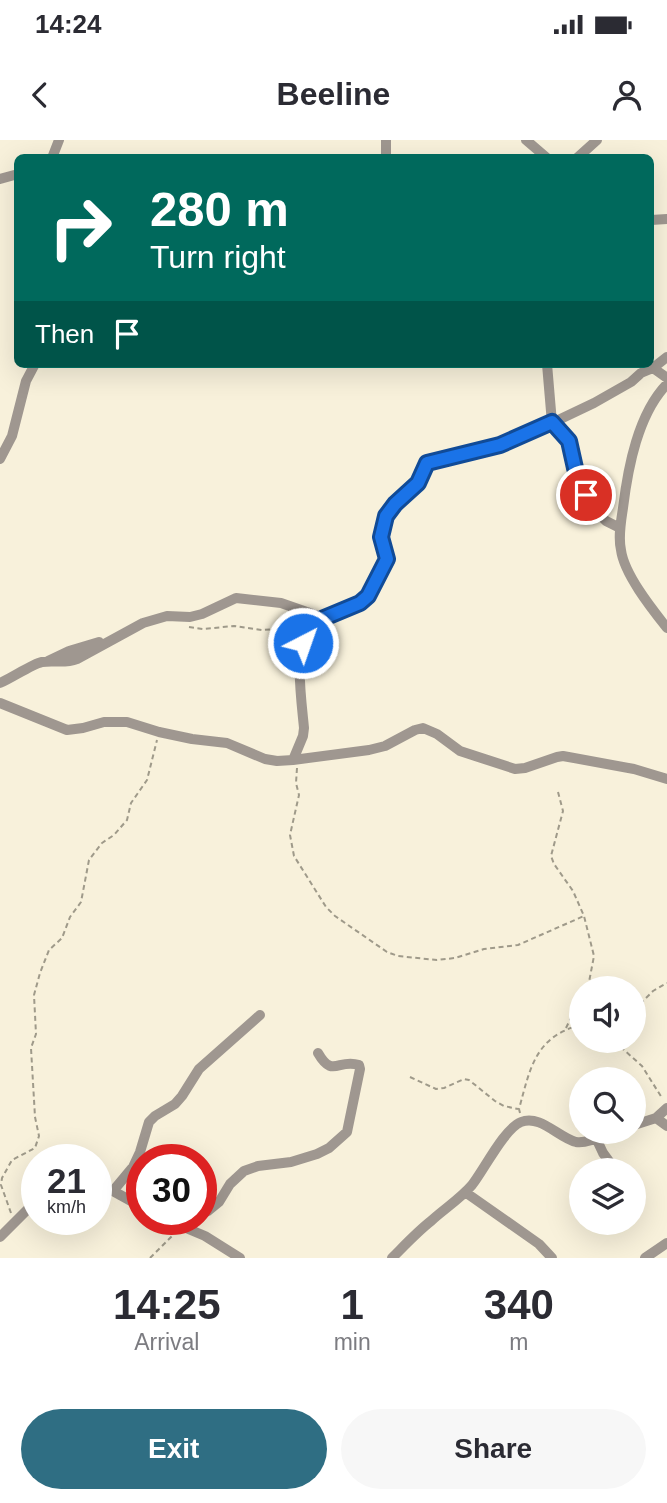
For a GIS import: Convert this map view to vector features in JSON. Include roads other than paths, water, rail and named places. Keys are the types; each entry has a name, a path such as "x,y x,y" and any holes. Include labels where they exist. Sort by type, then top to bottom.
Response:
{"street":[{"path":"526,140 542,154"},
{"path":"581,154 597,140"},
{"path":"0,459 12,436 26,381 33,368"},
{"path":"547,368 552,422 569,441 575,468 592,506 606,521 620,528"},
{"path":"296,760 304,728 300,670 303,643 309,628 324,618 360,603 368,596 387,559 381,537 386,516 418,483 427,463 500,445 552,422 631,382 639,369 653,368 667,381 649,409 635,446 626,482 620,550 625,566 651,609 667,628"},
{"path":"0,683 39,663 67,663 77,659 143,623 167,616 190,617 202,614 236,598 281,603 324,618"},
{"path":"0,702 67,730 104,722 127,722 192,739 227,743 265,759 277,761 385,746 423,728 437,734 460,751 515,769 563,757 634,769 667,779"},
{"path":"126,1198 113,1191 133,1167 149,1122 175,1104 199,1069 260,1015"},
{"path":"217,1204 230,1184 244,1171 317,1154 348,1132 359,1065 351,1062 328,1066 318,1053"},
{"path":"646,1121 656,1118 667,1106"},
{"path":"656,1118 667,1126"},
{"path":"392,1258 423,1227 465,1192 492,1154 522,1121 539,1123 569,1139"},
{"path":"465,1192 539,1244 552,1258"},
{"path":"0,1237 21,1217"},
{"path":"204,1235 240,1258"},
{"path":"645,1258 667,1243"}]}
